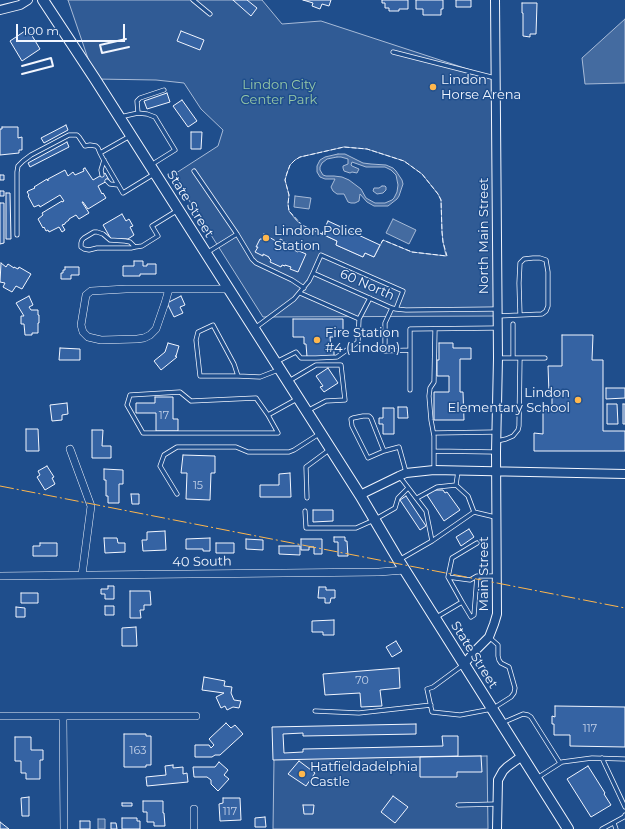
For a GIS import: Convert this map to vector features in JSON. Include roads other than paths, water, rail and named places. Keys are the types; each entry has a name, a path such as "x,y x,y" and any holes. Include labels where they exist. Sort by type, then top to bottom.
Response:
{"main road":[{"name":"State Street","path":"43,0 131,135 360,495 399,561 568,829"}],"street":[{"path":"0,10 20,5 28,0"},
{"name":"North Main Street","path":"494,0 498,358 497,472"},
{"path":"169,289 156,329 150,335 137,339 101,340 88,337 84,332 81,325 86,295 92,291 126,289 169,289 228,289"},
{"path":"70,450 91,506 82,575"},
{"path":"360,495 403,475 434,470 625,474"},
{"name":"Main Street","path":"464,664 489,637 497,614 497,472"},
{"name":"40 South","path":"0,576 379,572 405,570"},
{"path":"0,716 196,716"},
{"path":"63,717 64,829"},
{"path":"497,829 498,780 507,766 522,756"},
{"path":"194,809 194,829"}],"lane":[{"path":"193,0 210,14"},
{"path":"393,52 495,78"},
{"path":"138,113 138,101 140,98 164,90"},
{"path":"17,236 17,169 23,161 31,155 65,137 73,135 79,137 85,146 93,145 98,148 123,193 175,150 155,117 138,113 119,117"},
{"path":"100,152 131,135"},
{"path":"102,175 101,170 104,160"},
{"path":"194,171 256,263 292,280 304,288"},
{"path":"107,181 110,184 118,185"},
{"path":"135,247 130,242 110,240 103,234 97,232 84,238 81,245 84,249 89,250 97,248 130,248 142,246 158,236 152,226 178,210"},
{"path":"206,254 237,234"},
{"path":"253,329 300,293 309,281 321,255 403,290 385,323 385,350 410,350"},
{"name":"60 North","path":"313,273 394,308 406,310 520,315 542,314 546,311 548,306 548,272 546,260 540,258 524,259 520,263 520,315"},
{"path":"300,293 359,319"},
{"path":"238,376 234,364 213,325 198,332 196,340 200,376 260,377 296,352 301,358 337,358 358,342 359,319 370,298"},
{"path":"513,324 513,358"},
{"path":"410,390 410,329 497,328"},
{"path":"434,470 434,433 431,420 429,396 430,388 434,382 435,329"},
{"path":"498,358 545,358"},
{"path":"434,433 497,436 506,439 513,436 518,430 520,358"},
{"path":"287,382 316,365 341,365 345,400 326,401 306,412"},
{"path":"180,392 191,400 256,398 268,415 278,433 143,434 127,405 130,395 180,392"},
{"path":"268,415 298,398"},
{"path":"384,451 371,418 369,416 353,418 351,422 352,426 368,458 384,451 399,447 403,475 408,488 426,511 432,541"},
{"path":"177,494 160,466 164,455 177,447 236,447 248,452 289,452 320,434"},
{"path":"307,498 306,467 330,449"},
{"path":"434,451 496,452"},
{"path":"456,484 458,471"},
{"path":"456,484 468,496 474,512"},
{"path":"417,498 437,487 456,484"},
{"path":"305,511 306,528 356,528 395,508 398,498 408,488"},
{"path":"399,561 432,541 474,512 496,518"},
{"path":"477,543 452,558 448,577 471,617 474,615 477,576"},
{"path":"448,577 470,580 477,576 497,576"},
{"path":"435,618 462,602"},
{"path":"464,664 433,687 427,689 432,712 460,715 492,709 511,697 515,688 509,667 499,660 498,645 489,637"},
{"path":"315,711 359,713 431,705"},
{"path":"502,723 523,714 531,717 560,763"},
{"path":"536,779 562,762 592,758 625,759"},
{"path":"602,758 625,807"},
{"path":"458,805 498,804"},
{"path":"602,829 625,815"},
{"path":"614,823 616,829"}],"place":[{"name":"Lindon Horse Arena","path":"433,87"},
{"name":"Lindon Police Station","path":"266,238"},
{"name":"Fire Station #4 (Lindon)","path":"317,340"},
{"name":"Lindon Elementary School","path":"578,400"},
{"name":"Hatfieldadelphia Castle","path":"302,774"}],"park label":[{"name":"Lindon City Center Park","path":"279,92"}]}
